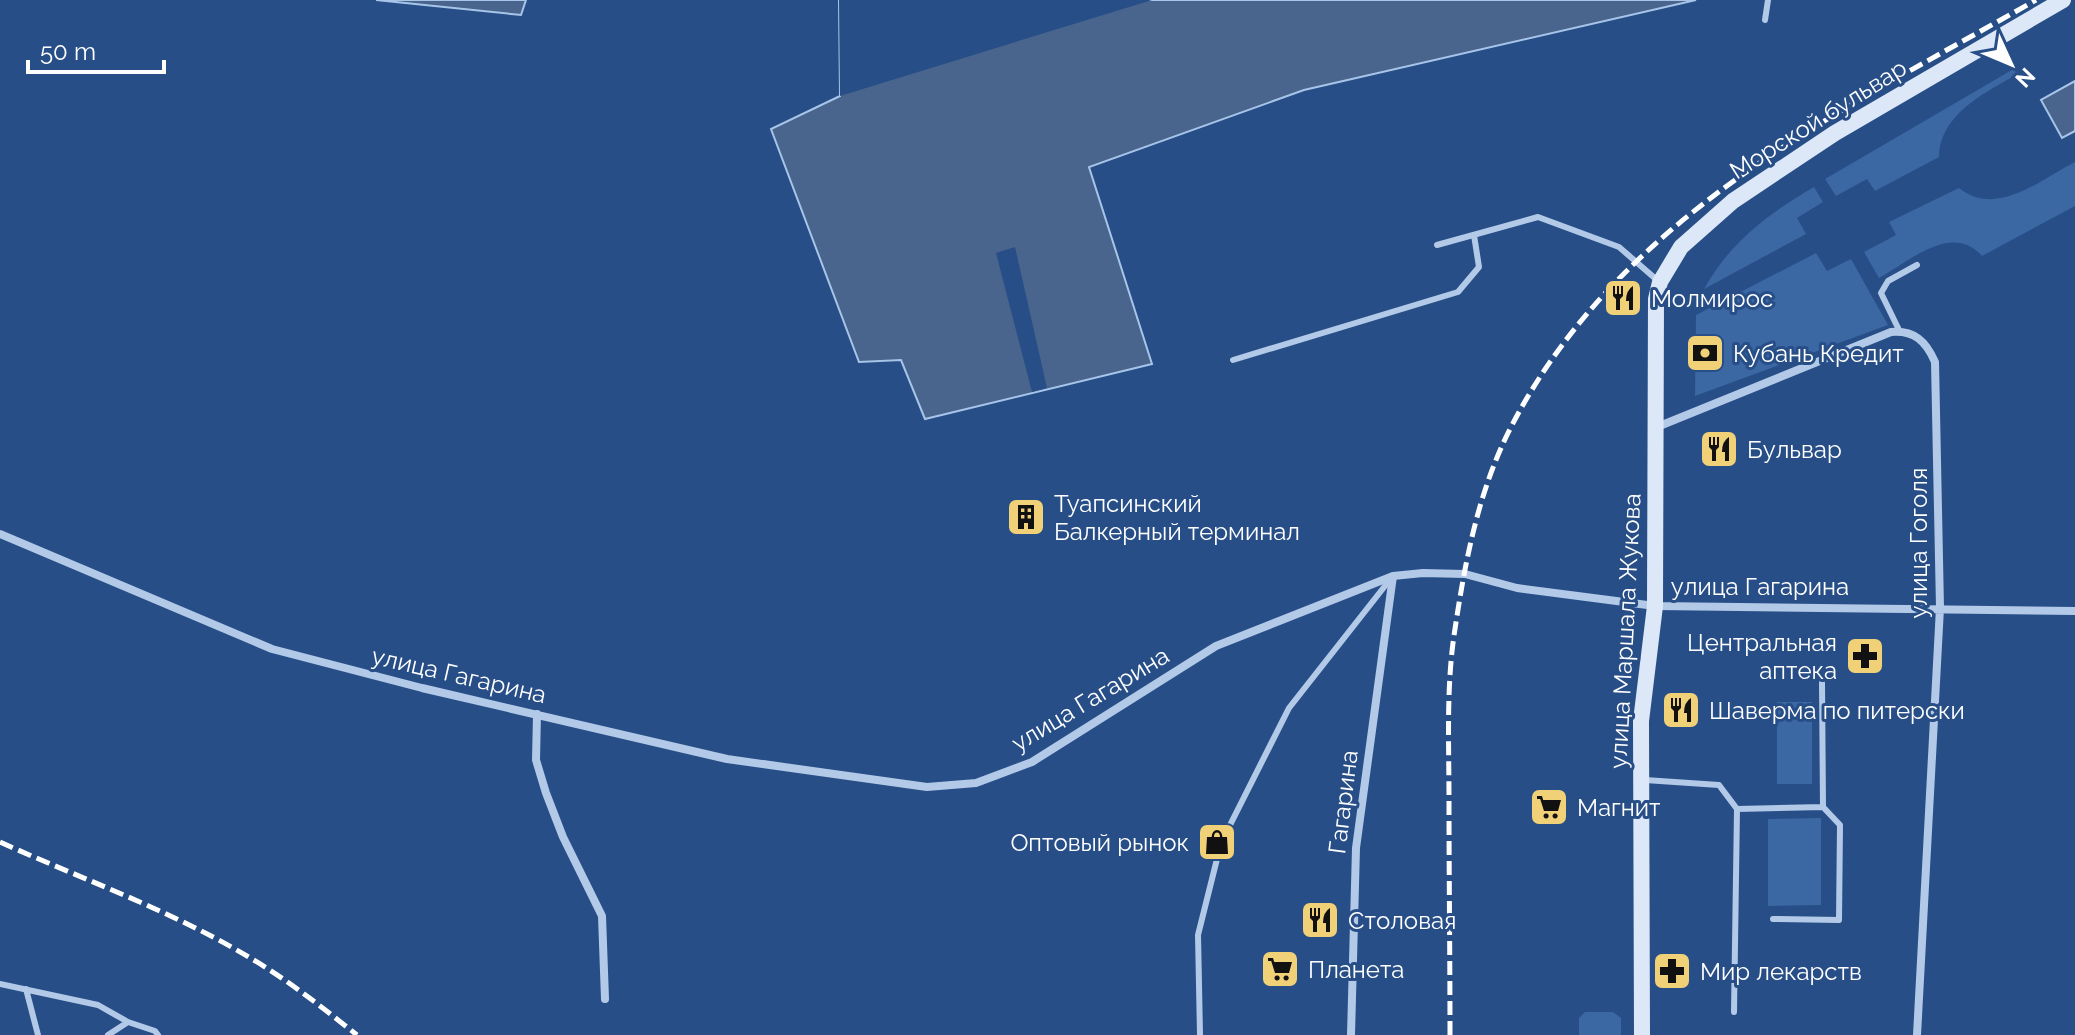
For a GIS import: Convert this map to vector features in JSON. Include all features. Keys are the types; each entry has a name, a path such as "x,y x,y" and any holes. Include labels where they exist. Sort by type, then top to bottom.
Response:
{"street":[{"name":"Морской бульвар","path":"1656,326 1656,299 1660,282 1681,247 1733,201 1835,133 2063,0"},
{"name":"улица Маршала Жукова","path":"1642,1035 1641,721 1655,606 1656,326"},
{"path":"1657,427 1873,338 1900,332"},
{"name":"улица Гоголя","path":"1900,332 1916,336 1925,343 1935,362 1940,608 1917,1035"},
{"name":"улица Гагарина","path":"0,534 272,649 727,759 927,787 976,783 1032,762 1216,646 1393,576 1465,574 1517,588 1655,606 2075,611"},
{"name":"Гагарина","path":"1351,1035 1356,848 1393,576"},
{"path":"537,714 536,760 546,793 563,837 602,916 605,999"}],"lane":[{"path":"1765,20 1768,0"},
{"path":"1437,245 1538,217 1619,247 1660,282"},
{"path":"1233,360 1458,292 1479,267 1474,235"},
{"path":"1900,332 1881,293 1888,281 1917,265"},
{"path":"1200,1035 1198,935 1221,843 1289,708 1393,576"},
{"path":"1773,919 1839,920 1840,825 1823,807 1822,683"},
{"path":"1641,780 1719,785 1737,809 1734,1012"},
{"path":"1737,809 1823,807"},
{"path":"0,984 98,1005 158,1035"},
{"path":"26,989 38,1035"},
{"path":"108,1035 128,1022"}],"shaded area":[{"path":"376,0 526,0 521,15"},
{"path":"839,0 1696,0 1304,90 1089,167 1152,364 925,419 901,360 859,362 771,129 840,96"},
{"path":"2017,67 2021,72 1980,96 1956,116 1941,142 1939,157 1875,191 1867,179 1836,196 1825,179"},
{"path":"2075,81 2075,131 2062,138 2041,100"},
{"path":"2075,162 2075,206 1982,256 1970,246 1944,244 1917,255 1879,278 1864,252 1896,235 1889,222 1959,188 1973,196 2003,198 2033,186"},
{"path":"1814,187 1823,202 1797,218 1806,234 1704,289 1726,257 1752,230"},
{"path":"1816,253 1827,271 1851,259 1888,325 1695,396 1696,315"},
{"path":"1777,702 1812,702 1812,784 1777,784"},
{"path":"1821,818 1821,905 1768,906 1768,819"},
{"path":"1585,1012 1613,1012 1621,1018 1621,1035 1579,1035 1579,1018"}],"pier":[{"path":"839,0 1152,0 840,96"},
{"path":"1015,247 1047,388 1032,392 996,253"}],"railway":[{"path":"1450,1035 1449,714 1452,650 1474,529 1488,480 1508,433 1553,357 1608,290 1670,231 1738,178 1810,130 2036,0"},
{"path":"0,842 160,911 222,942 279,976 357,1035"}],"place":[{"name":"Молмирос","path":"1623,298"},
{"name":"Кубань Кредит","path":"1705,353"},
{"name":"Бульвар","path":"1719,449"},
{"name":"Туапсинский Балкерный терминал","path":"1026,517"},
{"name":"Центральная аптека","path":"1865,656"},
{"name":"Шаверма по питерски","path":"1681,710"},
{"name":"Магнит","path":"1549,807"},
{"name":"Оптовый рынок","path":"1217,842"},
{"name":"Столовая","path":"1320,920"},
{"name":"Планета","path":"1280,969"},
{"name":"Мир лекарств","path":"1672,971"}]}
